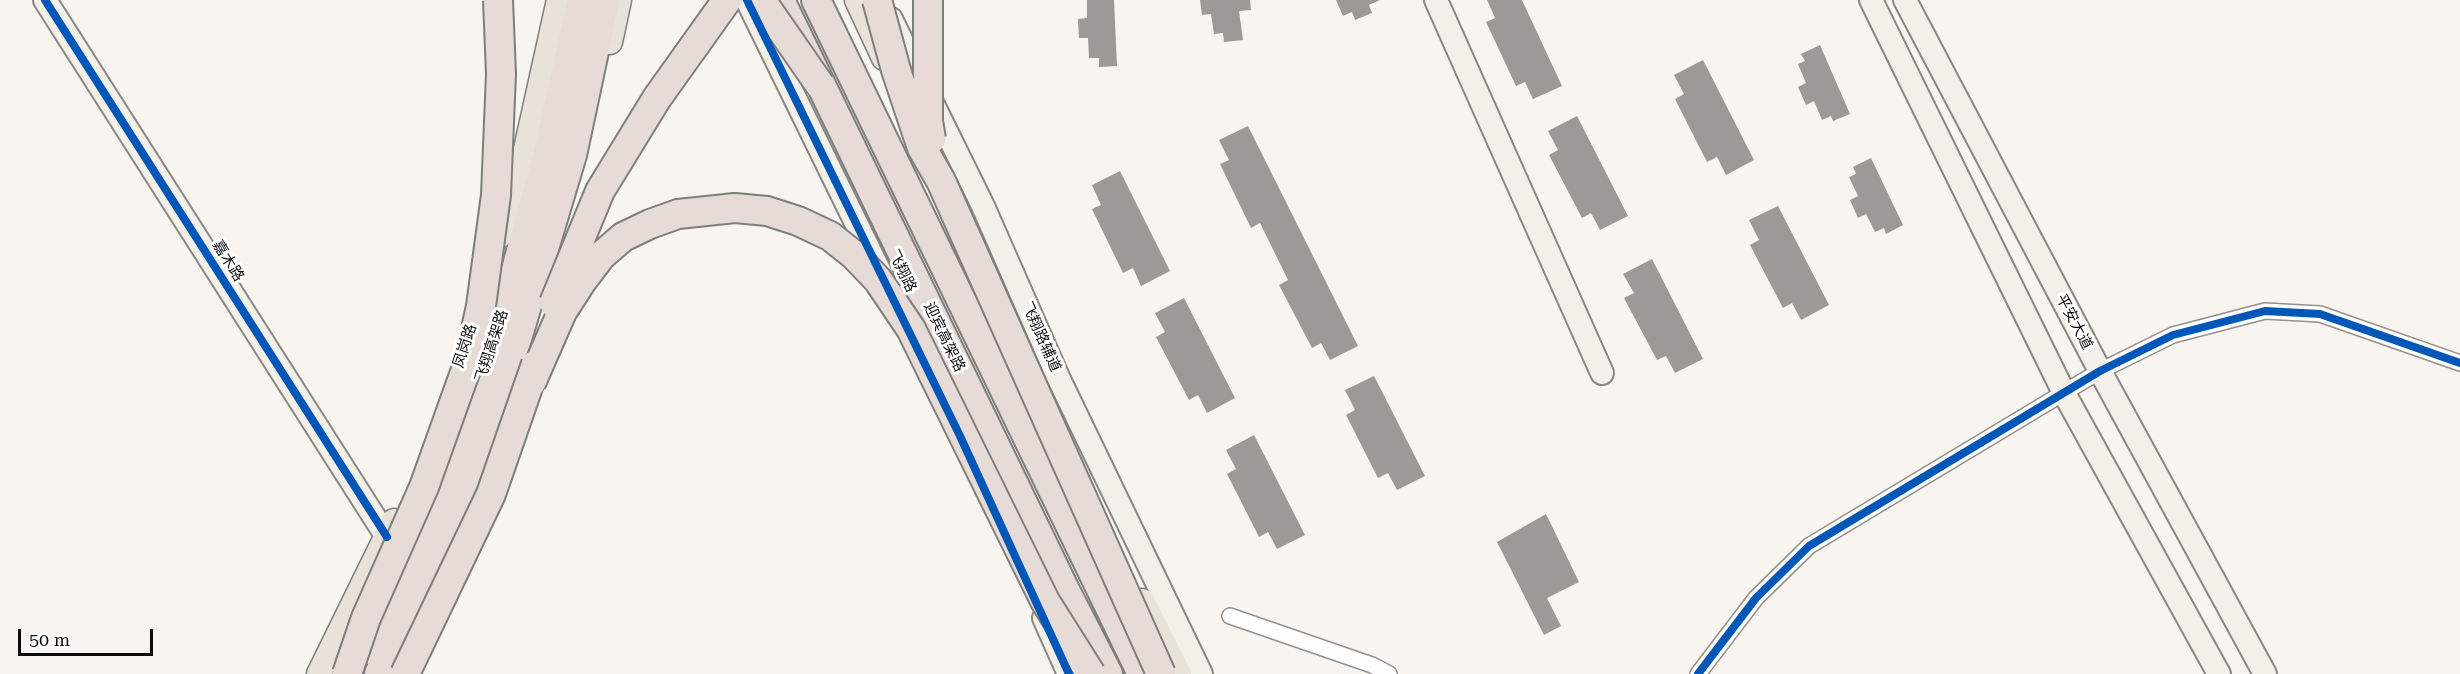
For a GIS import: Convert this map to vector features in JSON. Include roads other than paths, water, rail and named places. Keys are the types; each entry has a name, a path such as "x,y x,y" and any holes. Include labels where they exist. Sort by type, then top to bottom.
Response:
{"highway":[{"path":"347,674 366,618 424,487 461,388 472,350 481,306 496,195 501,74 498,0"},
{"name":"飞翔高架路","path":"352,674 411,561 476,396 504,313 548,153 582,0"},
{"name":"飞翔高架路","path":"379,674 461,499 499,399 572,155 605,0"},
{"path":"531,383 553,305 600,191 651,107 727,0"},
{"path":"761,0 820,85"},
{"name":"迎宾高架路","path":"780,0 1066,592 1108,674"},
{"path":"816,0 1142,674"},
{"path":"877,0 896,70 922,148 941,182 1161,674"},
{"path":"928,0 928,121 941,182"},
{"path":"405,674 491,494 531,383 562,312 582,281 601,256 623,237 641,228 678,214 735,208 766,211 798,220 830,236 854,255 878,280 911,329 1045,601 1091,674"}],"main road":[{"name":"凤岗路","path":"319,674 439,428 524,158 559,0"},
{"path":"405,674 429,627 528,345 579,174 620,0"},
{"name":"飞翔路","path":"767,0 978,424 1091,674"},
{"path":"857,0 1039,394 1179,674"}],"street":[{"name":"嘉木路","path":"45,0 387,537"},
{"path":"747,0 960,436 1069,674"},
{"name":"飞翔路辅道","path":"882,0 983,206 1058,377 1201,674"},
{"path":"1436,0 1602,373"},
{"path":"1871,0 2064,393 2219,674"},
{"name":"平安大道","path":"1905,0 2100,371 2265,674"},
{"path":"1698,674 1756,598 1809,546 2100,371 2173,335 2265,311 2320,314 2460,363"},
{"path":"1230,616 1372,665 1389,674"}]}
